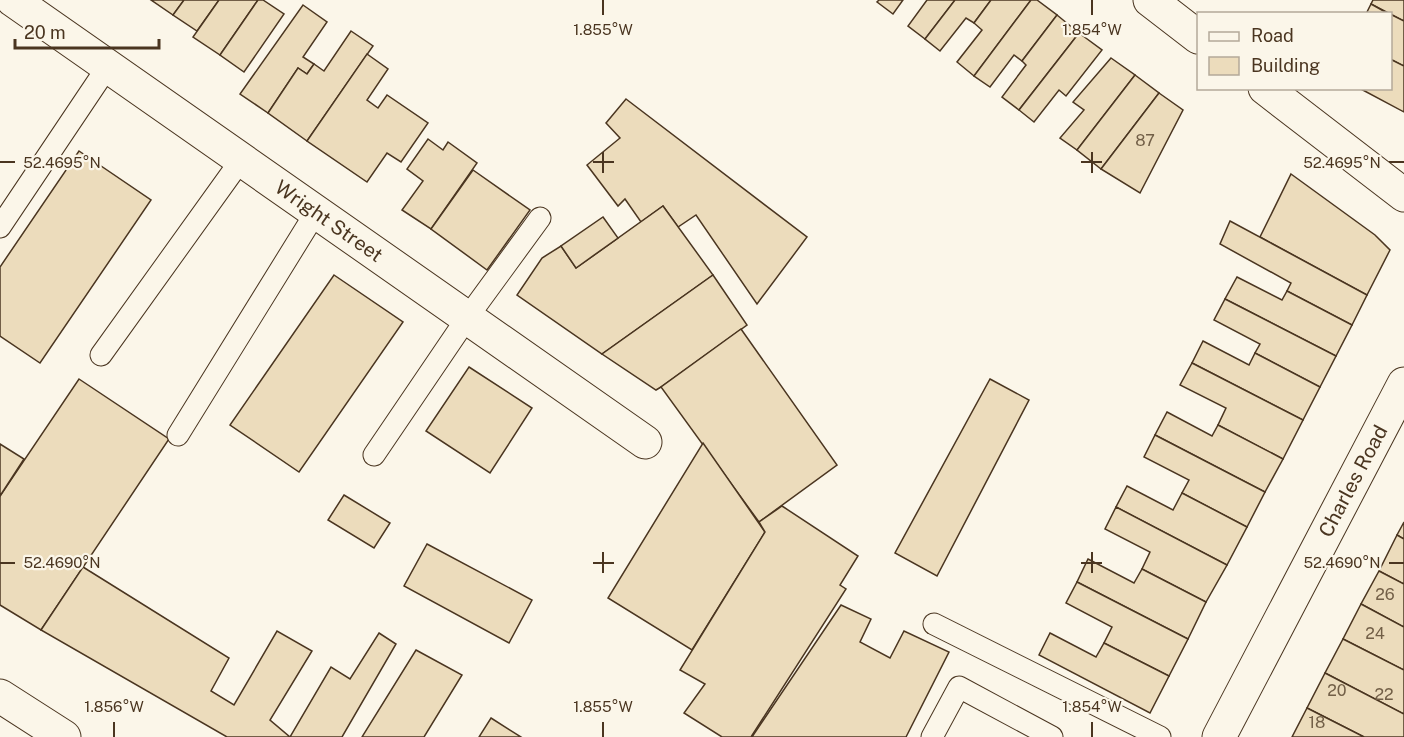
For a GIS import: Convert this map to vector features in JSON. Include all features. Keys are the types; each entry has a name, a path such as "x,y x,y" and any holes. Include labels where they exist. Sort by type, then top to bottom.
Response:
{"street":[{"name":"Wright Street","path":"13,0 645,442"},
{"path":"1150,0 1197,36"},
{"path":"1268,90 1404,195"},
{"name":"Charles Road","path":"1219,737 1404,384"},
{"path":"0,696 64,737"}],"lane":[{"path":"0,227 108,66"},
{"path":"101,355 241,160"},
{"path":"178,435 316,212"},
{"path":"374,455 467,318 540,219"},
{"path":"934,624 1160,737"},
{"path":"932,737 959,687 1052,737"}],"building":[{"path":"151,0 184,0 173,15"},
{"path":"184,0 219,0 197,31 173,15"},
{"path":"219,0 258,0 220,55 193,37"},
{"path":"258,0 263,0 284,14 244,72 220,55"},
{"path":"879,0 903,0 893,14 877,2"},
{"path":"927,0 955,0 925,39 908,26"},
{"path":"955,0 991,0 974,23 966,18 940,51 925,39"},
{"path":"991,0 1031,0 974,76 957,62 982,30 974,23"},
{"path":"1031,0 1037,0 1057,15 1022,61 1014,55 990,87 974,76"},
{"path":"1373,0 1404,0 1404,21 1392,15 1392,12 1387,12 1371,4"},
{"path":"1371,4 1385,12 1367,12"},
{"path":"303,5 327,22 303,57 314,64 307,74 298,68 268,113 240,94"},
{"path":"1057,15 1079,33 1019,110 1002,97 1026,65 1022,61"},
{"path":"1392,15 1404,21 1404,66 1392,60"},
{"path":"351,31 373,46 307,141 268,113 298,68 307,74 314,64 324,71"},
{"path":"1079,33 1102,50 1066,96 1059,90 1034,122 1019,110"},
{"path":"367,54 388,69 367,100 378,108 387,95 428,123 401,162 387,153 367,182 307,141"},
{"path":"1111,58 1135,75 1077,150 1060,138 1084,110 1073,102"},
{"path":"1392,60 1404,66 1404,112 1363,90 1392,90"},
{"path":"1135,75 1159,93 1101,169 1077,150"},
{"path":"1159,93 1183,110 1140,193 1101,169"},
{"path":"626,99 807,237 757,304 696,215 678,227 663,206 641,222 625,199 618,206 587,165 620,138 606,123"},
{"path":"428,139 443,150 448,142 477,163 431,229 402,210 423,181 407,169"},
{"path":"79,151 151,200 40,363 0,336 0,267"},
{"path":"473,170 530,210 487,270 431,229"},
{"path":"1291,174 1375,235 1390,250 1367,295 1260,237"},
{"path":"663,206 713,275 602,354 517,295 542,258 561,246 576,268"},
{"path":"603,217 618,238 576,268 561,246"},
{"path":"1230,221 1367,295 1352,325 1287,291 1291,283 1220,244"},
{"path":"334,275 403,322 299,472 230,425"},
{"path":"713,275 747,325 661,387 656,390 602,354"},
{"path":"1237,277 1282,300 1287,291 1352,325 1336,356 1225,299"},
{"path":"1225,299 1336,356 1320,387 1255,353 1260,344 1214,320"},
{"path":"741,329 837,465 759,522 661,387"},
{"path":"1203,341 1249,365 1255,353 1320,387 1303,420 1192,363"},
{"path":"1192,363 1303,420 1283,459 1218,425 1226,408 1180,385"},
{"path":"469,367 532,408 490,473 426,431"},
{"path":"79,379 169,439 41,630 0,605 0,496"},
{"path":"990,379 1029,400 937,576 895,553"},
{"path":"1167,412 1212,436 1218,425 1283,459 1265,492 1155,435"},
{"path":"1155,435 1265,492 1247,527 1182,493 1189,480 1144,457"},
{"path":"703,443 765,532 692,650 608,598"},
{"path":"0,444 24,459 0,496"},
{"path":"1127,486 1173,510 1182,493 1247,527 1227,565 1116,507"},
{"path":"344,495 390,523 374,548 328,520"},
{"path":"782,506 858,556 840,585 846,589 751,737 722,737 684,713 705,684 680,670 765,532 759,522"},
{"path":"1116,507 1227,565 1206,602 1142,569 1150,552 1105,529"},
{"path":"1404,522 1404,539 1397,535"},
{"path":"1397,535 1404,539 1404,584 1379,571"},
{"path":"427,544 532,600 509,643 404,586"},
{"path":"1088,559 1134,583 1142,569 1206,602 1188,639 1077,582"},
{"path":"83,567 229,658 211,691 234,705 277,631 312,651 270,720 290,737 227,737 41,630"},
{"path":"1379,571 1404,584 1404,627 1361,604"},
{"path":"1077,582 1188,639 1169,676 1104,643 1112,627 1066,603"},
{"path":"1361,604 1404,627 1404,670 1343,639"},
{"path":"841,605 871,619 860,642 890,658 904,631 949,652 906,737 752,737"},
{"path":"379,633 396,644 342,737 290,737 331,667 350,679"},
{"path":"1050,633 1096,657 1104,643 1169,676 1150,713 1039,655"},
{"path":"1343,639 1404,670 1404,714 1325,673"},
{"path":"416,650 462,675 424,737 362,737"},
{"path":"1325,673 1404,714 1404,737 1364,737 1307,708"},
{"path":"1307,708 1364,737 1292,737"},
{"path":"491,718 521,737 479,737"}]}
